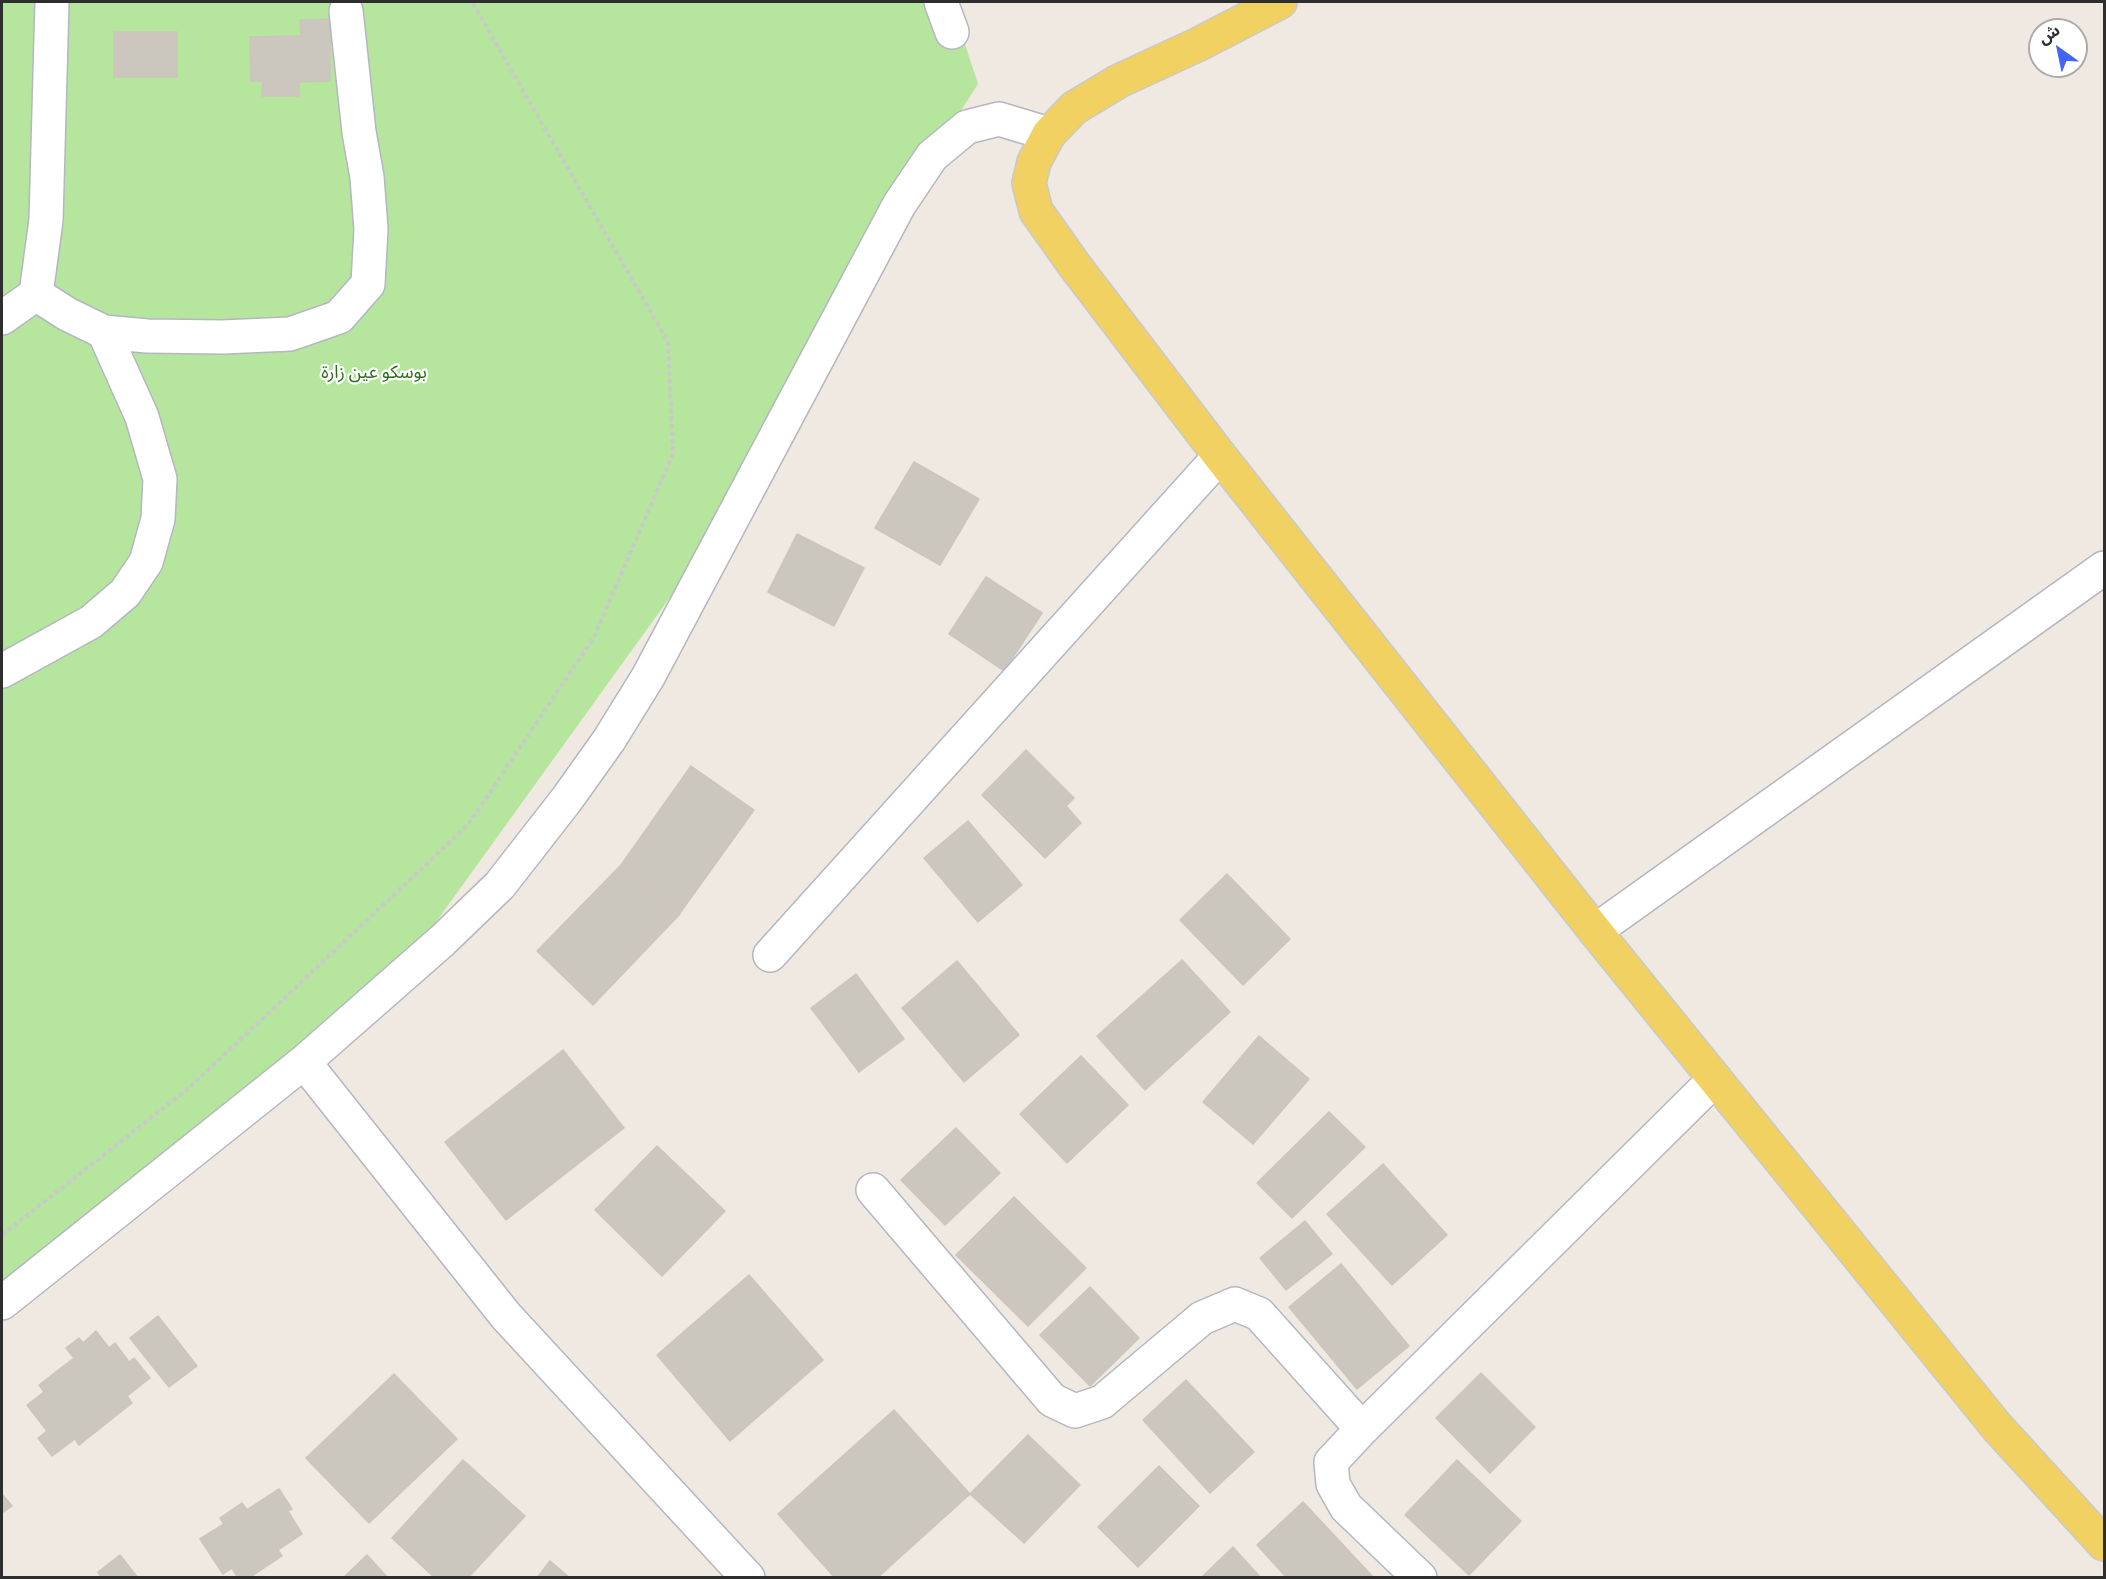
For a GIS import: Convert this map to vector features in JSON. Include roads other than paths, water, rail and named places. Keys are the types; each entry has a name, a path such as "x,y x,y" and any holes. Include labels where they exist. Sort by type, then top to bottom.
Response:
{"main road":[{"path":"1280,2 1199,44 1119,81 1074,108 1049,134 1034,162 1029,183 1036,211 1075,266 1220,456 1595,931 1997,1427 2104,1544"}],"street":[{"path":"2,318 36,294 46,220 52,2"},
{"path":"941,2 952,32"},
{"path":"36,294 67,314 104,332 158,336 223,337 290,334 339,316 368,284 371,229 367,177 358,132 346,11"},
{"path":"2,1303 304,1062 443,940 500,885 567,799 609,740 648,677 899,205 932,156 967,127 999,119 1049,134"},
{"path":"2,671 91,622 125,593 146,562 158,519 160,479 142,417 104,332"},
{"path":"770,955 1220,456"},
{"path":"1595,931 2104,568"},
{"path":"304,1062 506,1316 748,1578"},
{"path":"1420,1578 1346,1507 1332,1484 1331,1462 1715,1079"},
{"path":"873,1190 1052,1400 1076,1411 1102,1402 1202,1318 1235,1304 1259,1314 1362,1429"}],"park label":[{"name":"بوسكو عين زارة","path":"374,373"}]}
